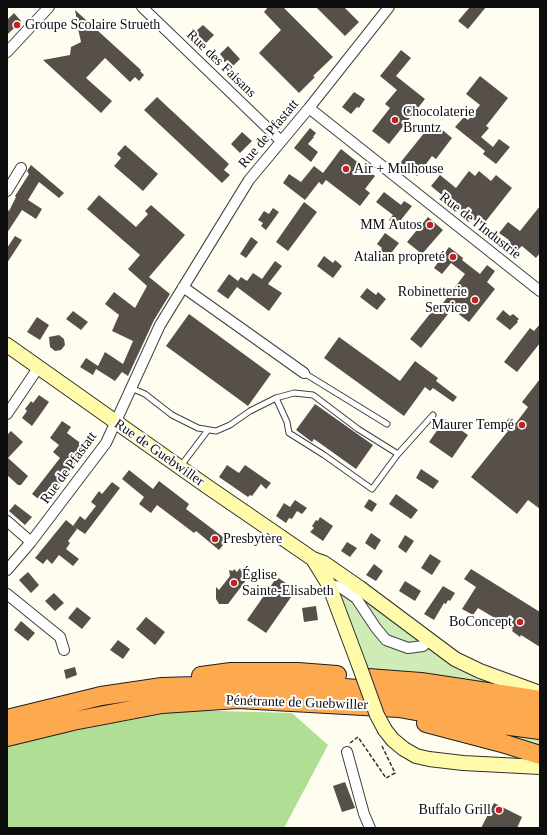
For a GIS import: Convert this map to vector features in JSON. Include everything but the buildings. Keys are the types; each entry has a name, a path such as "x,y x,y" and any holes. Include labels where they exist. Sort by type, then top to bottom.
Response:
{"highway":[{"path":"162,687 192,678 231,672 298,672 421,682 540,700"},
{"path":"7,719 101,696 162,687 257,684 319,686 384,691 540,714"},
{"name":"Pénétrante de Guebwiller","path":"7,737 73,721 162,704 238,698 398,708 465,720 540,730"},
{"path":"366,705 396,716 502,743 540,755"}],"main road":[{"name":"Rue de Guebwiller","path":"7,345 180,468 313,559 324,562 455,658 480,671 540,693"},
{"name":"Rue de Guebwiller","path":"313,559 329,585 378,714 382,735"},
{"path":"382,735 394,740 404,749 416,756 429,759 540,767"}],"street":[{"path":"7,52 49,7"},
{"name":"Rue des Faisans","path":"142,7 281,141"},
{"name":"Rue de Pfastatt","path":"7,570 31,542 106,443 160,325 249,180 309,108 389,7"},
{"name":"Rue de l'Industrie","path":"309,108 540,291"},
{"path":"7,191 21,168"},
{"path":"183,287 304,374"},
{"path":"7,414 38,368"},
{"path":"7,521 31,542"},
{"path":"329,585 340,587 356,598 386,640 408,648 422,646 429,640"},
{"path":"7,594 60,637 64,650"},
{"path":"347,752 364,814 370,828"}],"lane":[{"path":"304,374 387,424"},
{"path":"131,388 145,394 172,415 198,428 216,431 276,398 294,393 313,395 358,429 398,454"},
{"path":"276,398 287,422 289,433 324,455 372,489 398,454 433,415"},
{"path":"180,468 208,430"}],"path":[{"path":"347,752 350,743 358,737 386,778 395,773 382,735"}],"green space":[{"path":"334,574 501,685 365,669 331,578"},
{"path":"183,710 292,713 328,745 284,828 7,828 7,744"},
{"path":"451,726 540,737 540,750"}],"place":[{"name":"Groupe Scolaire Strueth","path":"17,25"},
{"name":"Chocolaterie Bruntz","path":"395,120"},
{"name":"Air + Mulhouse","path":"346,169"},
{"name":"MM Autos","path":"430,225"},
{"name":"Atalian propreté","path":"453,257"},
{"name":"Robinetterie Service","path":"475,300"},
{"name":"Maurer Tempé","path":"522,425"},
{"name":"Presbytère","path":"215,539"},
{"name":"Église Sainte-Elisabeth","path":"234,583"},
{"name":"BoConcept","path":"520,622"},
{"name":"Buffalo Grill","path":"499,810"}]}
